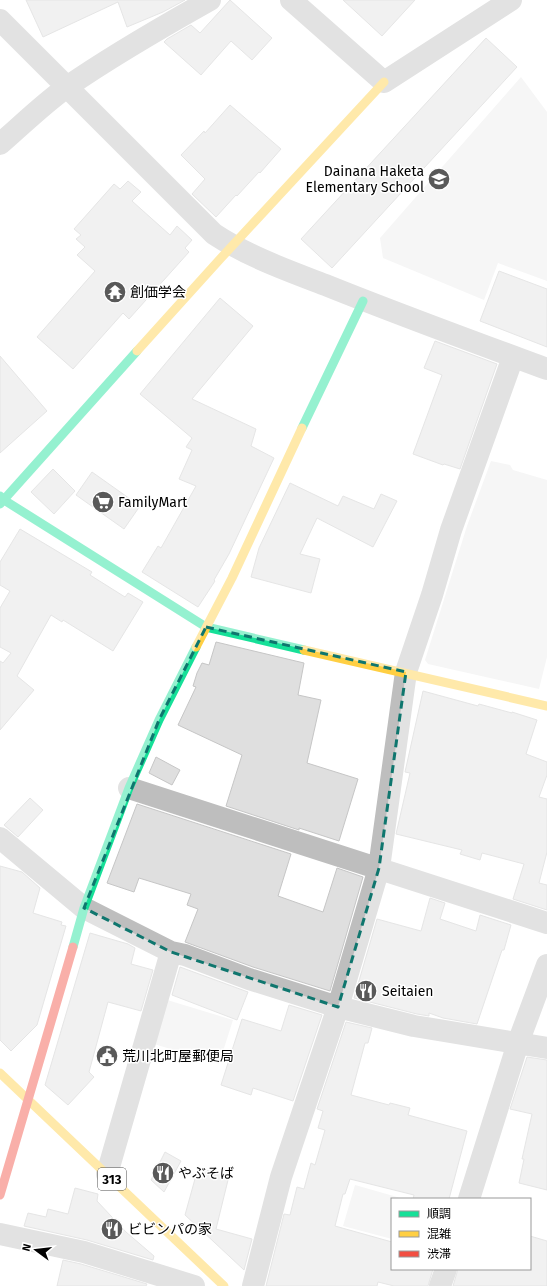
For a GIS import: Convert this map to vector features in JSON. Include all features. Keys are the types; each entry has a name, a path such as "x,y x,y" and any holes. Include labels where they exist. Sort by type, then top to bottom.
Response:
{"street":[{"path":"0,144 47,103 67,88 173,21 210,0"},
{"path":"291,0 384,82"},
{"path":"511,0 384,82 232,246 1,500 206,627 406,672 547,706"},
{"path":"2,25 214,234 232,246 363,300 547,369"},
{"path":"0,1195 84,908 129,788 159,720 232,578 363,300"},
{"path":"253,1286 282,1177 338,1007 379,868 406,672 432,596 451,530 514,357"},
{"path":"129,788 547,923"},
{"path":"0,838 84,908 171,952 249,979 338,1007 414,1026 547,1048"},
{"path":"107,1174 171,952"},
{"path":"469,1198 518,1043 547,965"},
{"name":"313","path":"0,1073 224,1286"},
{"path":"0,1234 84,1252 194,1286"},
{"path":"440,1286 446,1270"}],"highlighted area":[{"path":"206,627 406,672 379,868 338,1007 171,952 84,908 159,720"}],"shaded area":[{"path":"521,77 547,112 547,281 498,263 484,300 383,258 380,238"},
{"path":"491,461 510,465 513,470 547,480 547,657 539,689 428,664 425,660 467,526"},
{"path":"164,999 233,1020 219,1064 151,1043"},
{"path":"355,1185 400,1198 391,1198 391,1239 343,1226"}],"building":[{"path":"26,0 185,0 163,12 127,27 118,2 43,37"},
{"path":"230,0 272,38 252,60 231,41 201,75 164,42 191,25 200,33"},
{"path":"343,0 415,0 382,36"},
{"path":"486,38 517,67 332,268 301,239"},
{"path":"230,105 281,149 260,173 259,172 237,196 236,195 216,217 192,194 205,179 181,155 204,131 205,133"},
{"name":"創価学会","path":"128,181 141,192 132,201 170,235 177,226 192,240 185,248 189,252 129,319 123,313 73,369 37,337 95,271 77,255 85,247 76,239 81,235 74,229 114,184 120,189"},
{"path":"499,271 547,289 547,347 480,321"},
{"path":"220,298 253,326 192,399 256,429 251,446 274,458 229,554 214,580 215,581 198,607 142,572 158,546 161,548 196,486 179,479 192,450 186,447 192,438 140,394"},
{"path":"435,341 497,364 460,469 444,464 443,465 413,454 442,375 424,368"},
{"path":"0,356 47,411 0,453"},
{"path":"53,469 75,491 54,514 31,492"},
{"path":"92,472 140,506 124,529 76,495"},
{"path":"290,483 338,506 343,496 374,509 381,494 397,501 373,547 317,518 300,554 320,559 311,593 251,577 259,548"},
{"path":"20,529 92,572 90,575 125,597 128,593 143,602 113,651 63,620 62,622 51,615 17,676 34,690 0,730 0,661 3,663 11,653 0,647 0,608 10,591 0,585 0,562"},
{"path":"216,642 304,663 298,695 321,700 307,763 358,779 339,841 299,828 299,830 226,806 242,755 178,725 196,687 193,686 197,673 202,663 209,665"},
{"path":"423,691 478,706 479,704 512,712 537,720 526,754 547,762 547,775 539,797 547,799 547,852 539,883 547,885 547,910 513,899 524,864 482,853 480,860 460,854 462,850 396,834 410,773 405,772"},
{"path":"156,757 180,770 172,785 149,773"},
{"path":"30,798 43,810 18,837 4,825"},
{"path":"137,804 291,854 278,896 323,912 337,868 363,877 330,991 253,967 185,942 198,909 187,905 191,894 139,878 134,892 107,883"},
{"path":"0,866 22,872 40,888 33,913 62,922 61,925 66,926 37,1025 11,1051 0,1040"},
{"path":"430,898 445,903 440,919 476,931 480,915 511,925 504,950 502,950 477,1024 443,1018 429,1013 429,1016 417,1014 354,998 377,919 421,931"},
{"path":"90,933 128,944 135,948 131,964 153,970 141,1011 108,1002 89,1072 94,1077 68,1105 45,1085"},
{"path":"180,967 248,992 237,1020 172,995"},
{"path":"289,1005 322,1015 293,1101 253,1088 251,1095 221,1085 242,1019 281,1031"},
{"path":"346,1022 372,1028 368,1043 365,1043 351,1095 389,1105 390,1103 410,1108 408,1115 467,1131 449,1198 413,1198 414,1195 350,1179 345,1194 343,1194 335,1226 391,1242 391,1270 433,1270 428,1286 394,1286 378,1282 377,1286 266,1286 284,1214 290,1215 297,1187 304,1189 311,1163 315,1165 325,1130 318,1128 323,1111 317,1109"},
{"path":"527,1057 547,1060 547,1190 519,1183 524,1159 522,1159 532,1114 510,1109"},
{"path":"165,1152 181,1161 164,1192 151,1180"},
{"path":"198,1168 229,1176 216,1229 252,1239 244,1270 185,1215"},
{"path":"75,1188 98,1194 97,1201 126,1232 154,1256 153,1260 87,1240 24,1226 28,1213 46,1217 48,1209 68,1214"},
{"path":"531,1236 547,1241 547,1286 453,1286 458,1270 531,1270"},
{"path":"63,1260 147,1284 146,1286 57,1286"}],"traffic: fast":[{"path":"302,428 363,301"},
{"path":"0,504 137,351"},
{"path":"0,496 4,500 206,627 304,650"},
{"path":"73,947 84,908 129,788 159,720 196,647"}],"traffic: slow":[{"path":"137,351 384,82"},
{"path":"196,647 232,578 302,428"},
{"path":"304,650 547,706"},
{"path":"0,1073 224,1286"}],"traffic: jam":[{"path":"0,1195 73,947"}],"place":[{"name":"Dainana Haketa Elementary School","path":"439,179"},
{"name":"創価学会","path":"115,292"},
{"name":"FamilyMart","path":"103,502"},
{"name":"Seitaien","path":"366,991"},
{"name":"荒川北町屋郵便局","path":"107,1056"},
{"name":"やぶそば","path":"163,1173"},
{"name":"ビビンパの家","path":"112,1229"}]}
